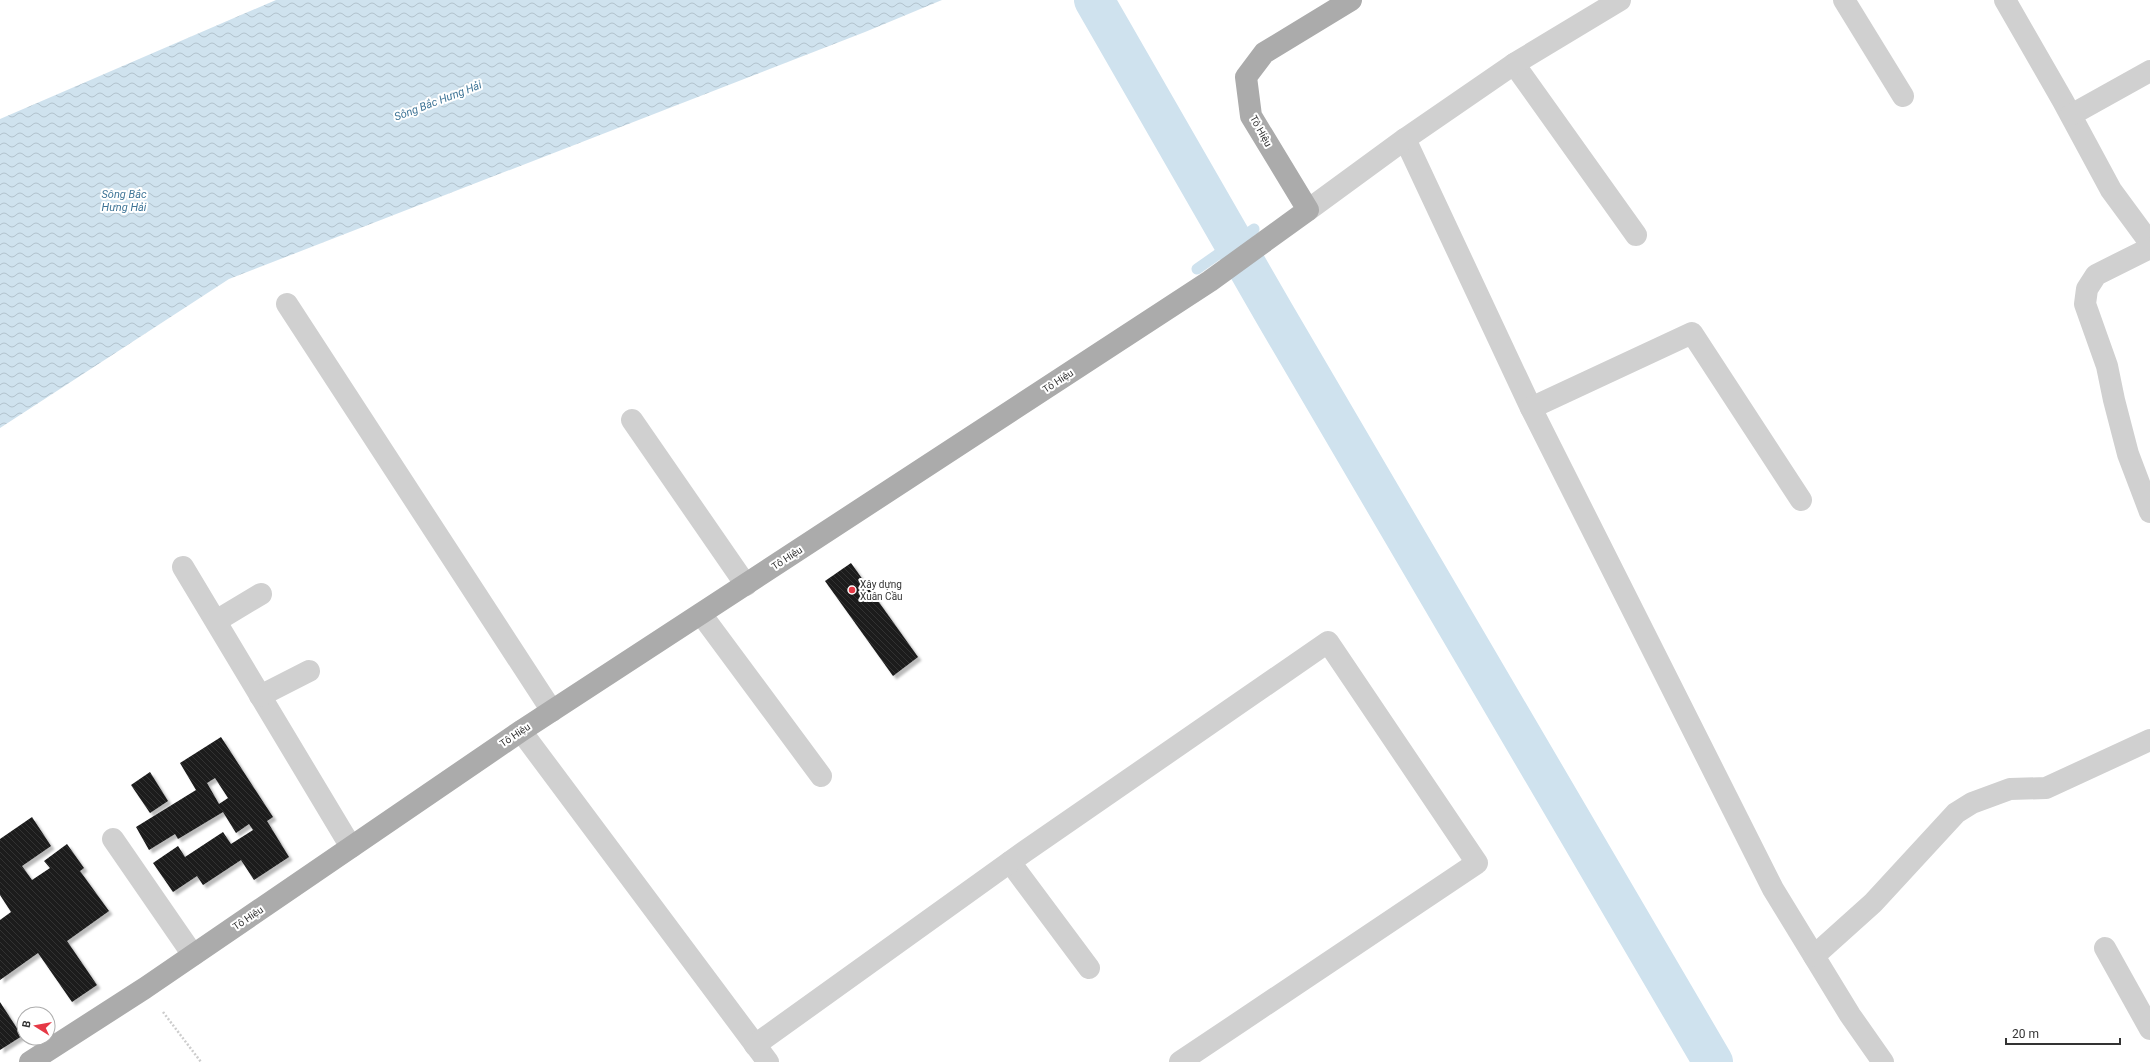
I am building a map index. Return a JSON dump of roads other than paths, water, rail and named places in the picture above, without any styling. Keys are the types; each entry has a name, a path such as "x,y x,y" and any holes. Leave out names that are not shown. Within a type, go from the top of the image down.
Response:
{"main road":[{"name":"Tô Hiệu","path":"30,1062 145,988 521,731 1210,281 1284,230 1308,210 1251,116 1246,77 1264,52 1351,0"}],"street":[{"path":"1308,210 1405,139 1514,64 1620,0"},
{"path":"1844,0 1903,96"},
{"path":"2005,0 2071,115 2111,190 2150,243"},
{"path":"1514,64 1636,235"},
{"path":"2071,115 2150,71"},
{"path":"1405,139 1531,408 1773,889 1850,1015 1883,1062"},
{"path":"2150,248 2096,275 2087,289 2085,304 2108,366 2114,400 2128,454 2150,512"},
{"path":"287,304 552,711"},
{"path":"1531,408 1692,333 1801,500"},
{"path":"632,420 746,585"},
{"path":"183,567 351,847"},
{"path":"216,621 261,594"},
{"path":"701,614 821,776"},
{"path":"521,731 761,1054 1010,862 1328,642 1477,863 1180,1062"},
{"path":"260,696 309,670"},
{"path":"1814,956 1873,903 1956,813 1972,802 2010,789 2046,788 2150,740"},
{"path":"113,839 193,955"},
{"path":"1010,862 1089,968"},
{"path":"2106,948 2150,1029"}],"water":[{"name":"Sông Bắc Hưng Hải","path":"276,0 942,0 865,32 229,279 0,428 0,119"}],"waterway":[{"path":"1094,0 1274,313 1713,1062"},
{"path":"1197,269 1254,229"}],"place":[{"name":"Xây dựng Xuân Cầu","path":"852,590"}]}
